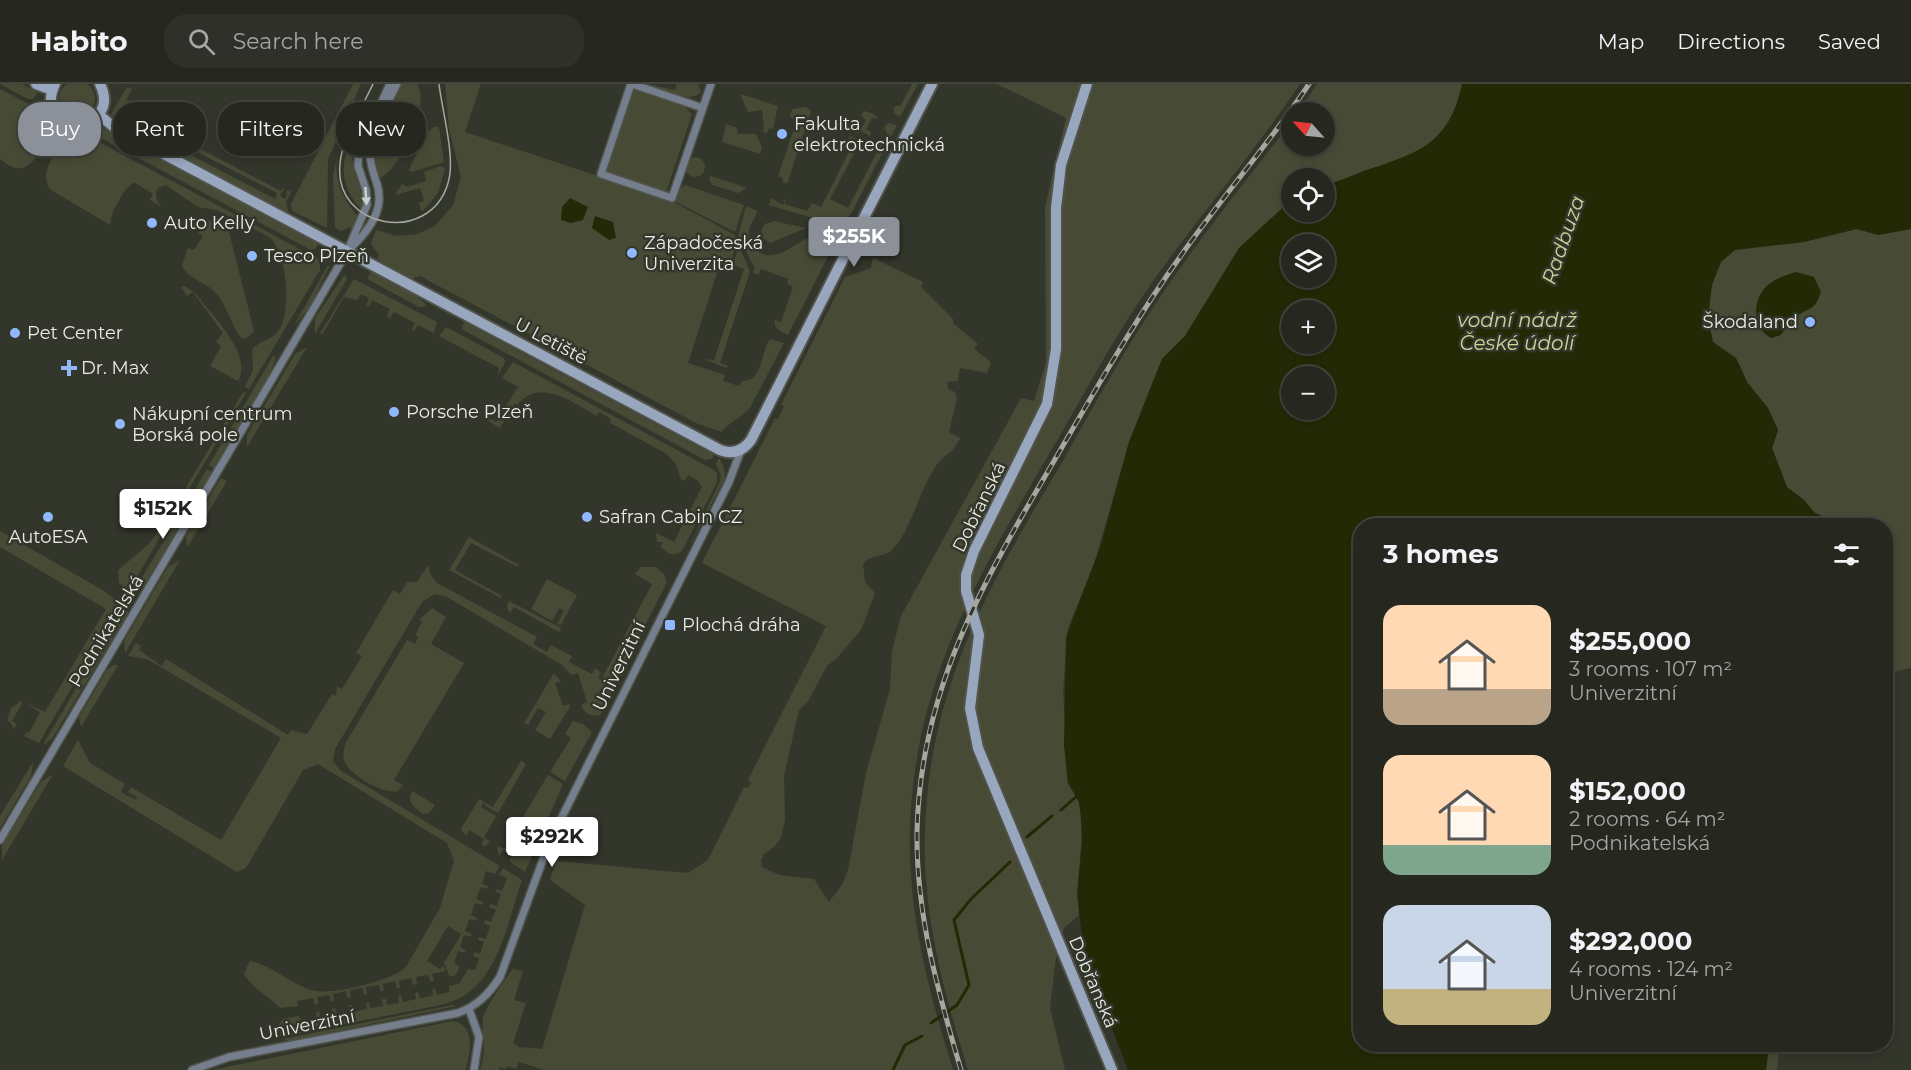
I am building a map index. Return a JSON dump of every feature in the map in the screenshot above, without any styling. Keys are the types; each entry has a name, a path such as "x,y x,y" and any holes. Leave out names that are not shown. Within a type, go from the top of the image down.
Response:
{"street":[{"path":"36,84 53,87"},
{"path":"100,84 103,99 101,105"},
{"path":"347,252 367,205 365,184 358,166 359,151 390,84"},
{"path":"347,252 366,231 379,208 379,192 371,165 370,145 397,84"},
{"path":"703,108 631,84 601,174 672,198 703,108 711,84"},
{"name":"Univerzitní","path":"192,1070 229,1057 445,1017 469,1009 488,994 500,977 549,843 729,482 741,450 751,440 932,84"},
{"name":"Dobřanská","path":"1087,84 1061,165 1056,208 1056,349 1047,404 974,551 965,583 979,634 970,708 978,748 1112,1070"},
{"name":"U Letiště","path":"101,116 116,128 720,450 730,453 741,450"},
{"name":"Podnikatelská","path":"0,840 347,252"},
{"path":"469,1009 479,1037 474,1070"}],"shaded area":[{"path":"77,81 84,83 93,92 94,102 60,102 59,99 65,87"},
{"path":"0,84 22,84 37,93 33,99 28,99"},
{"path":"353,84 361,84 353,102 344,102"},
{"path":"400,84 417,84 420,102 390,102"},
{"path":"445,84 481,84 465,132 670,200 735,235 737,243 729,267 720,264 688,363 725,375 723,381 739,386 742,381 749,380 758,371 770,339 784,343 747,411 721,432 696,423 420,276 410,279 377,259 379,255 371,244 376,230 396,236 417,234 435,226 453,205 461,177 449,129"},
{"path":"647,84 675,90 677,84 698,84 701,92 696,96 683,96"},
{"path":"912,84 918,84 900,117 894,113 894,107 901,105"},
{"path":"997,84 1300,84 1288,102 1281,102 1281,111 1266,133 1158,274 1117,336 977,582 938,676 924,725 914,777 910,863 916,923 928,982 953,1070 544,1070 519,1062 516,1069 507,1066 506,1069 500,1067 499,1070 480,1070 484,1054 484,1014 513,969 523,971 514,1000 526,1003 513,1043 522,1049 523,1047 542,1049 585,905 550,880 556,861 688,873 708,860 744,787 748,788 751,782 748,780 826,626 702,563 775,418 778,419 784,406 781,405 845,277 871,268 873,258 923,282 921,287 953,319 954,324 978,344 974,349 991,362 987,373 960,368 958,381 947,382 948,389 955,392 957,398 949,432 960,438 930,475 899,542 892,550 863,564 865,582 875,593 861,630 827,666 808,701 799,710 784,776 785,820 781,837 775,846 764,854 761,860 762,867 779,875 814,879 829,902 842,885 848,870 866,773 890,689 892,651 901,616 1021,398 1034,401 1046,362 1045,207 1066,118"},
{"path":"1317,84 1462,84 1449,121 1439,134 1428,144 1399,159 1335,181 1335,168 1281,168 1281,209 1239,248 1185,336 1162,359 1129,442 1094,564 1068,628 1063,690 1068,783 1079,802 1082,834 1078,883 1079,915 1064,928 1056,957 1050,1008 1065,1070 968,1070 936,952 925,862 929,779 938,730 951,683 968,638 1010,552 1112,374 1167,287 1281,135 1281,156 1335,156 1335,102 1305,102"},
{"path":"127,87 132,89 126,100 129,102 118,102"},
{"path":"0,89 25,102 18,102 18,156 36,156 24,167 17,168 0,159"},
{"path":"637,90 685,107 692,114 667,190 604,171 632,91"},
{"path":"740,94 778,106 773,129 769,128 767,133 760,131 764,130 762,110 748,112"},
{"path":"806,107 811,111 787,184 783,182 783,178 778,176 797,120 790,117 792,109"},
{"path":"864,111 874,114 878,119 872,118 866,129 871,132 870,136 854,127 856,125 862,127 866,120 861,115"},
{"path":"336,117 336,141 328,159 327,228 292,211 291,204 316,156 324,156 324,140"},
{"path":"888,123 897,125 845,225 830,223 769,205 771,198 783,205 786,196 785,204 807,211 812,203 821,207 853,144 848,140 850,136 863,142 865,146 864,149 858,146 830,199 848,208 887,133 884,127"},
{"path":"726,124 737,128 738,134 756,134 762,147 760,154 722,142"},
{"path":"434,127 439,127 444,162 411,172 409,169 416,156 426,156 426,137"},
{"path":"102,128 113,134 113,144 101,138"},
{"path":"101,143 113,150 113,156 125,156 320,260 320,270 249,389 245,387 253,370 252,349 273,336 283,321 286,282 284,268 275,244 269,237 217,210 198,207 166,185 156,191 162,207 150,200 153,194 134,182 125,190 113,211 110,225 51,190 46,175 54,156 101,156"},
{"path":"206,152 281,191 285,186 280,196 286,199 287,190 291,192 286,202 289,214 181,156 192,156 275,199 277,193 205,156"},
{"path":"135,156 154,156 318,244 315,249 311,250"},
{"path":"346,156 352,156 361,193 362,210 349,192 344,165"},
{"path":"372,156 401,156 380,178 374,167"},
{"path":"691,157 699,157 705,163 705,171 699,177 691,177 685,171 685,163"},
{"path":"337,159 337,176 341,191 359,218 352,229 349,227 341,231 335,228 333,175"},
{"path":"441,166 445,169 438,193 424,210 421,211 419,203 424,201 420,188 395,195 402,184 407,187 426,181 424,172"},
{"path":"711,176 747,188 738,193 713,185 709,180"},
{"path":"685,185 744,205 735,232 674,201 678,190"},
{"path":"746,206 757,211 749,229 749,237 755,249 763,254 778,254 816,234 838,237 788,335 776,328 775,320 781,322 793,287 787,284 788,279 761,269 758,275 753,273 755,268 738,237"},
{"path":"208,220 219,224 218,228 224,231 226,228 229,232 254,331 246,339 241,338 237,332 223,302 215,292 188,274 182,265 188,248 194,250 203,236 198,233"},
{"path":"774,221 806,228 770,243 763,238 761,231 765,224"},
{"path":"1857,229 1878,235 1911,229 1911,668 1893,674 1893,518 1826,518 1815,513 1804,500 1787,487 1772,448 1778,430 1768,408 1747,382 1739,363 1713,342 1709,318 1714,275 1728,254 1747,246 1803,242"},
{"path":"739,246 750,272 720,363 728,366 726,368 704,359 714,360 744,269 733,265"},
{"path":"330,265 311,305 293,327 327,267"},
{"path":"371,272 412,293 426,304 424,307 419,307 367,279"},
{"path":"345,274 347,279 315,334 315,318"},
{"path":"354,279 437,322 434,333 418,325 414,331 412,330 415,323 394,312 390,318 387,316 390,309 372,300 369,306 366,305 369,298 361,294 357,300 344,297 322,335 320,333"},
{"path":"185,286 195,293 211,312 236,347 241,371 238,381 210,366 221,346 216,342 223,333 193,292 187,296 181,287"},
{"path":"464,322 714,455 712,459 705,460 465,331 462,328"},
{"path":"446,327 504,358 505,362 498,376 499,368 439,336"},
{"path":"307,347 247,447 247,435 295,354"},
{"path":"273,356 276,357 269,376 214,468 209,465"},
{"path":"513,362 717,473 717,482 682,551 670,554 665,551 660,546 664,542 657,542 656,533 674,542 702,487 698,481 688,475 684,481 681,479 675,463 667,454 610,423 611,419 599,412 597,416 567,399 546,392 526,397 517,405 515,403 500,428 488,421 490,419 496,422 518,387 502,378"},
{"path":"243,392 246,393 170,521 167,519"},
{"path":"719,458 724,467 725,478 686,553 720,481 721,475 716,464"},
{"path":"207,469 212,472 144,586 134,591"},
{"path":"221,478 227,481 187,548 186,536"},
{"path":"164,523 167,525 129,591 119,583 118,570 149,544"},
{"path":"0,531 104,591 121,604 39,743 24,736 26,732 29,733 40,712 23,702 12,721 17,724 14,729 10,722 7,722 11,708 21,701 45,712 106,609 0,547"},
{"path":"469,537 519,565 518,567 471,543 455,570 502,596 501,598 449,570"},
{"path":"180,560 125,653 124,641 168,567"},
{"path":"428,565 431,576 437,583 537,637 533,644 547,652 551,645 572,656 569,662 592,674 595,668 601,672 598,678 601,680 652,584 635,574 641,567 656,567 664,574 667,582 600,715 597,716 588,714 582,708 581,705 587,702 578,673 571,675 562,665 447,597 435,594 422,602 335,749 333,761 341,771 500,866 495,874 486,871 482,884 488,886 487,889 481,887 476,899 483,902 482,905 475,903 471,915 477,918 476,921 469,919 465,931 472,934 471,937 464,935 460,947 466,950 465,953 458,951 454,963 460,966 456,975 450,977 444,963 461,934 448,926 427,961 440,969 444,966 445,971 432,974 434,981 430,981 428,975 416,977 417,984 413,985 411,978 399,981 400,988 397,988 395,981 383,984 384,991 380,991 379,985 366,987 367,994 364,995 362,988 350,990 351,997 347,998 346,991 333,994 334,1001 331,1001 329,995 317,997 318,1004 315,1005 313,998 297,1001 298,1006 280,1008 246,977 244,973 250,961 268,967 316,991 337,990 376,982 406,967 440,908 454,861 447,843 318,764 303,770 246,868 237,872 63,766 78,740 90,763 125,784 121,792 135,800 137,797 128,792 131,787 221,840 281,738 147,659 128,656 136,643 141,646 139,650 162,666 166,659 288,735 291,730 307,734 332,694 336,696 337,686 341,689 344,686 362,656 356,653 393,590 400,594 407,582 417,582"},
{"path":"547,579 577,595 561,625 557,624 564,611 559,608 552,621 531,609"},
{"path":"509,601 561,628 559,632 514,607 510,613 507,607"},
{"path":"126,603 128,613 52,739 43,745"},
{"path":"432,608 446,617 431,644 464,663 394,780 403,785 398,791 385,790 369,783 349,768 344,758 345,744 407,640 415,644 418,637 415,635 422,622 419,620"},
{"path":"113,665 118,665 81,727 79,717 107,670"},
{"path":"554,673 561,681 555,683 563,706 569,704 570,707 550,739 535,730 546,712 538,708 528,725 524,723"},
{"path":"573,721 583,724 592,732 565,781 550,772 571,738 565,734"},
{"path":"521,761 526,764 498,813 484,805 485,803 493,807"},
{"path":"33,762 31,776 0,828 0,816"},
{"path":"53,774 2,860 2,846 41,782"},
{"path":"548,775 563,784 525,872 509,861 512,855 503,850 499,856 497,849 498,846 504,849"},
{"path":"412,791 435,805 429,813 423,814 412,804 410,799"},
{"path":"479,799 484,802 481,807 496,816 484,837 490,842 485,846 481,845 484,839 469,830 466,836 461,829"},
{"path":"503,868 522,880 511,916 497,954 488,970 477,985 463,996 445,1004 281,1037 278,1025 283,1019 299,1016 301,1022 317,1019 316,1012 319,1012 321,1018 333,1016 332,1009 335,1008 337,1015 350,1012 349,1005 352,1005 354,1012 367,1009 366,1003 369,1002 370,1008 383,1006 382,999 386,999 387,1005 399,1003 398,996 401,995 403,1002 416,999 415,993 418,992 420,998 433,996 432,989 435,988 437,995 449,992 449,986 460,983 468,969 475,970 479,958 473,956 474,952 480,954 484,942 478,940 479,937 486,939 490,926 484,923 485,920 491,922 496,910 489,907 490,904 497,906 501,894 495,891 496,889 502,891 507,878 499,875"},
{"path":"452,1005 457,1006 289,1041 283,1039"},
{"path":"453,1021 465,1028 470,1041 465,1070 212,1070"},
{"path":"1768,1052 1779,1052 1777,1070 1766,1070"}],"water":[{"name":"vodní nádrž České údolí","path":"1462,84 1911,84 1911,229 1878,235 1857,229 1804,242 1735,250 1721,262 1712,285 1708,318 1713,342 1736,358 1747,382 1768,408 1778,430 1772,448 1787,487 1804,500 1815,513 1826,518 1353,518 1353,1052 1768,1052 1766,1070 1128,1070 1088,966 1077,894 1082,843 1081,815 1079,802 1068,783 1064,745 1066,637 1101,545 1129,442 1162,359 1185,336 1239,248 1281,209 1281,222 1335,222 1335,182 1400,159 1428,144 1449,121"},
{"path":"570,198 588,207 583,220 571,223 561,220 562,207"},
{"path":"595,216 613,222 616,238 609,240 592,228"},
{"path":"1796,272 1814,277 1821,292 1819,298 1814,306 1794,318 1781,335 1771,338 1760,327 1757,320 1759,297 1769,284"}],"waterway":[{"path":"1061,810 1078,795"},
{"path":"1027,837 1052,816"},
{"path":"931,1023 957,1005 969,985 954,920 971,899 1010,862"},
{"path":"893,1070 905,1045 922,1036"}],"tram line":[{"path":"373,84 344,143 340,164 342,186 351,203 366,215 385,222 404,222 423,216 438,203 448,183 449,148 439,84"}],"railway":[{"path":"961,1070 930,953 924,923 918,863 917,832 921,778 931,727 945,678 963,631 985,585 1034,495 1118,352 1180,257 1309,84"}],"place":[{"name":"Fakulta elektrotechnická","path":"782,134"},
{"name":"Auto Kelly","path":"152,223"},
{"name":"Západočeská Univerzita","path":"632,253"},
{"name":"Tesco Plzeň","path":"252,256"},
{"name":"Škodaland","path":"1810,322"},
{"name":"Pet Center","path":"15,333"},
{"name":"Dr. Max","path":"69,368"},
{"name":"Porsche Plzeň","path":"394,412"},
{"name":"Nákupní centrum Borská pole","path":"120,424"},
{"name":"AutoESA","path":"48,517"},
{"name":"Safran Cabin CZ","path":"587,517"},
{"name":"Plochá dráha","path":"670,625"}],"water label":[{"name":"Radbuza","path":"1563,240"}]}
